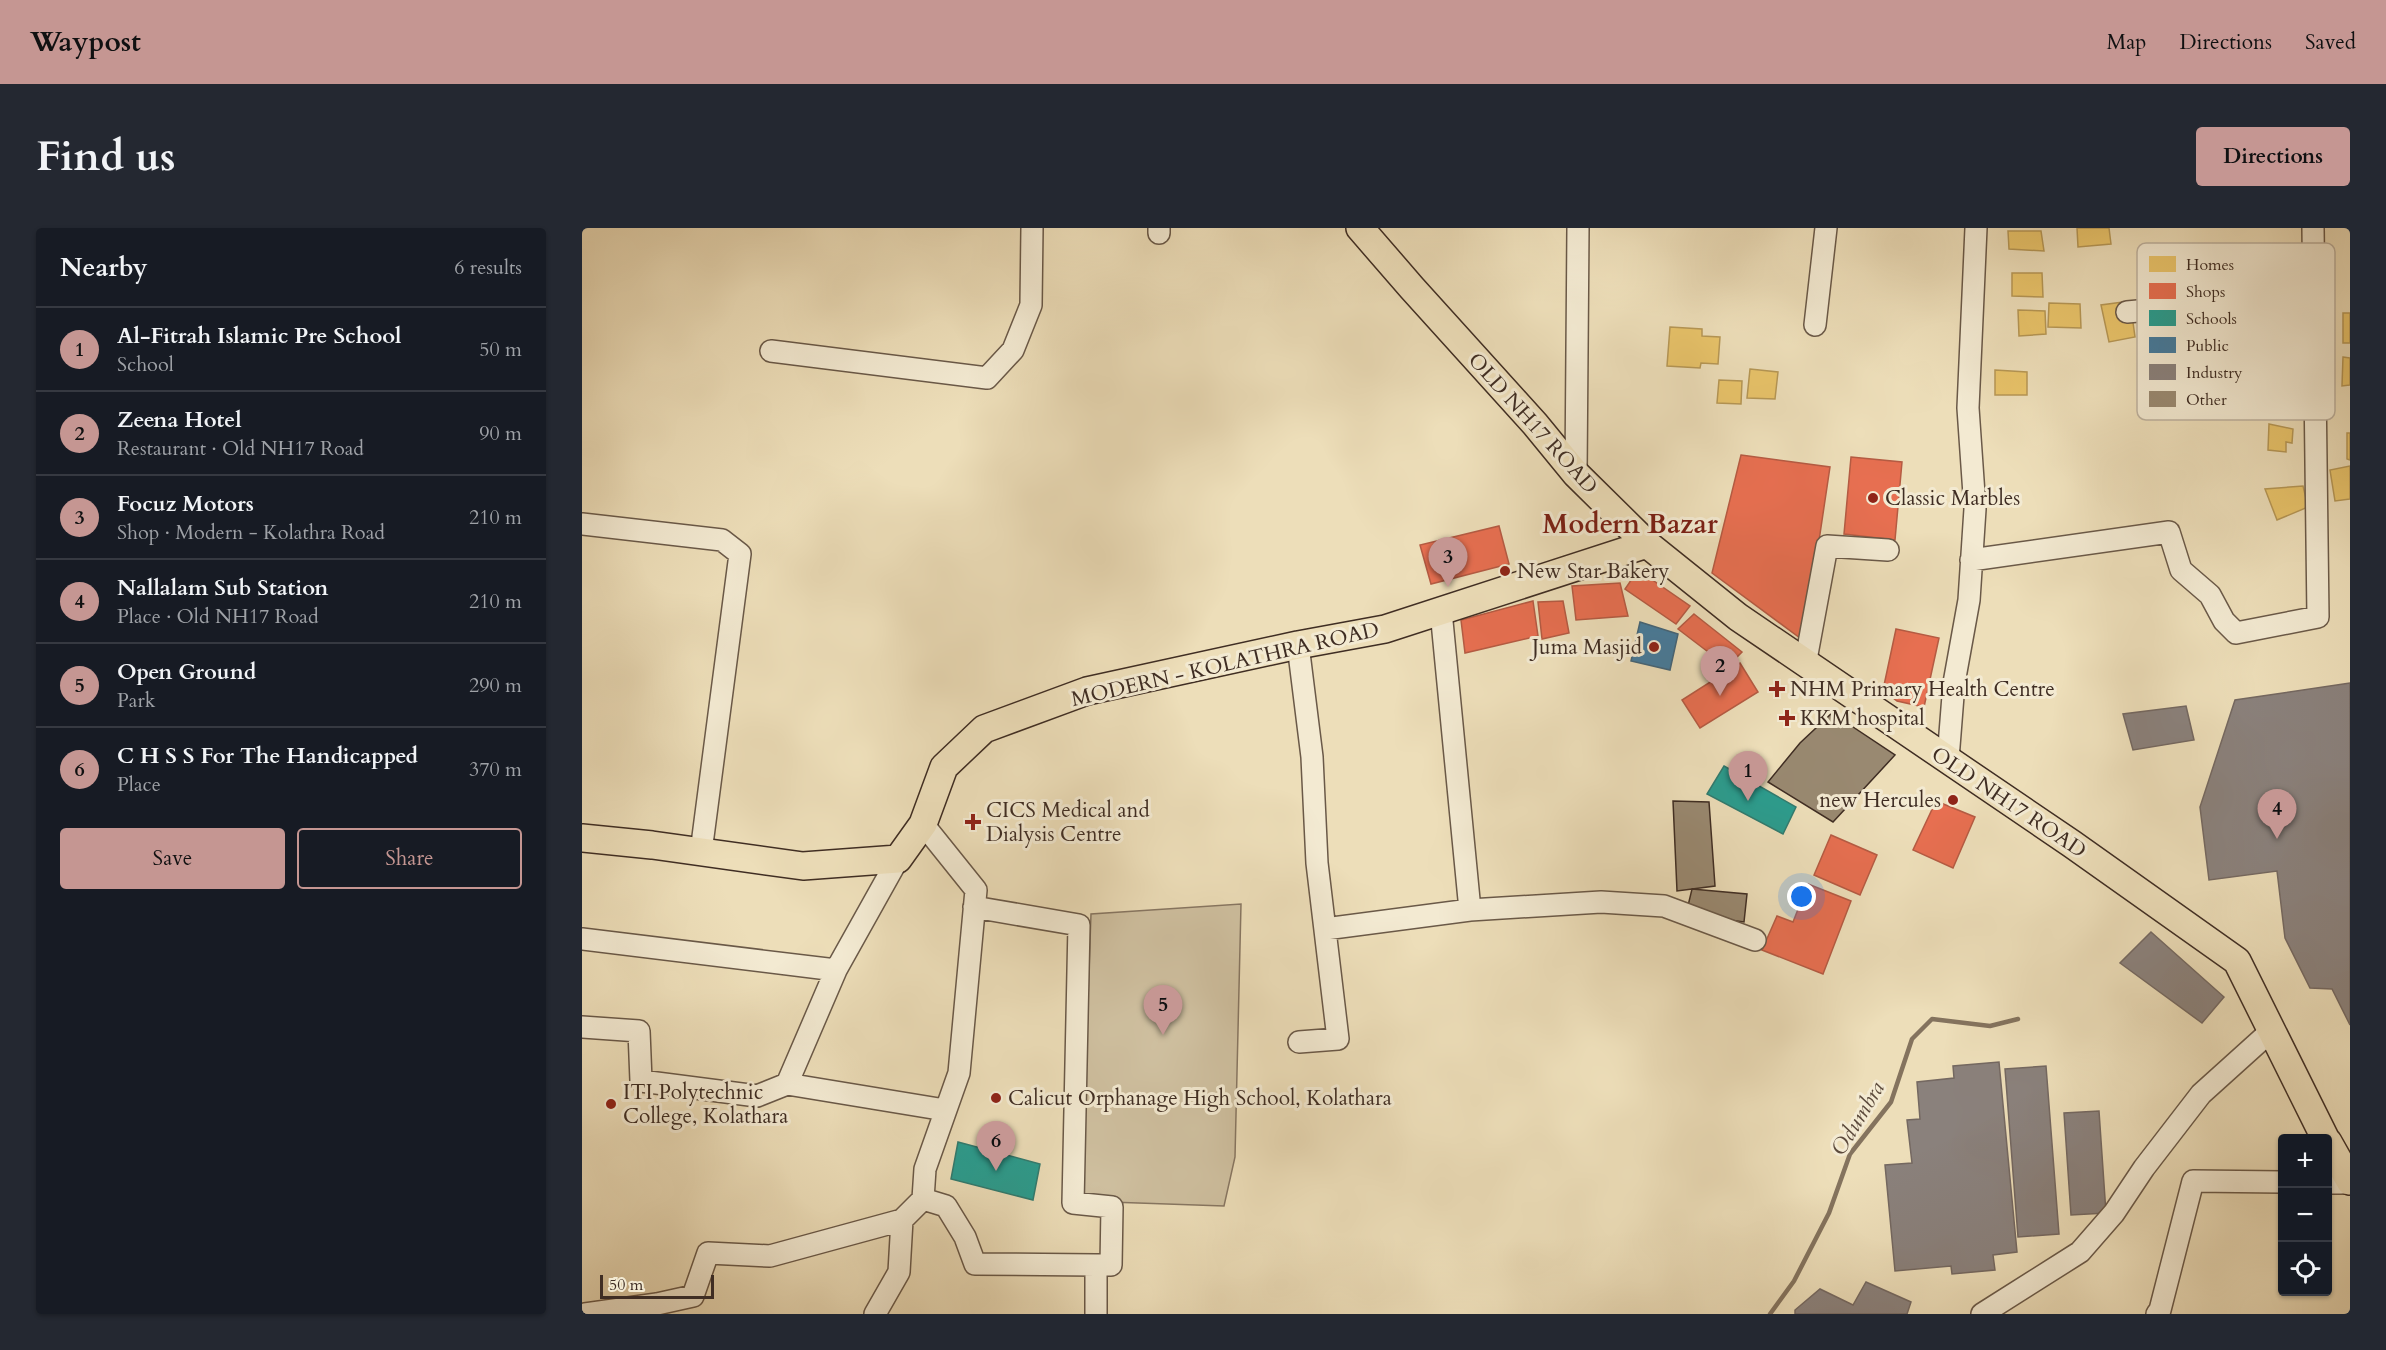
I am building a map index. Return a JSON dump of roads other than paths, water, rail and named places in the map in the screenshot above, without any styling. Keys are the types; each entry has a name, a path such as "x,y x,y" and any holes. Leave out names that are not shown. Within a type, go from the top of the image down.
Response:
{"main road":[{"name":"OLD NH17 ROAD","path":"1360,228 1535,424 1576,474 1647,544 1738,617 1805,665 2072,844 2236,961 2323,1134"},
{"name":"MODERN - KOLATHRA ROAD","path":"898,859 923,824 944,767 984,729 1087,691 1298,645 1385,629 1647,544"},
{"path":"582,838 803,866 898,859"},
{"name":"OLD NH17 ROAD","path":"2332,1150 2350,1182"}],"street":[{"path":"771,351 987,378 1012,350 1031,305 1032,228"},
{"path":"1576,474 1578,228"},
{"path":"1815,325 1826,228"},
{"path":"1948,759 1954,683 1968,600 1975,509 1968,408 1976,228"},
{"path":"2127,312 2137,311"},
{"path":"1971,560 2169,532 2181,570 2210,595 2224,621 2236,633 2318,616 2315,420"},
{"path":"582,524 722,540 740,554 701,852"},
{"path":"1805,665 1827,546 1888,550"},
{"path":"1441,611 1470,910"},
{"path":"1298,645 1312,757 1317,862 1338,1039 1299,1042"},
{"path":"585,1314 657,1304 693,1296 708,1253 770,1256 902,1220 923,1199 925,1169 959,1073 976,890 923,824"},
{"path":"787,1084 836,970 898,859"},
{"path":"1325,929 1470,910 1601,902 1664,906 1755,940"},
{"path":"923,1199 946,1206 965,1237 975,1264 1111,1265 1112,1207 1073,1203 1079,925 974,907"},
{"path":"582,939 836,970"},
{"path":"582,1027 639,1031 641,1081 757,1096 787,1084 945,1110"},
{"path":"1982,1314 2080,1252 2114,1213 2144,1168 2201,1094 2272,1030"},
{"path":"2157,1314 2160,1310 2193,1181 2278,1182"},
{"path":"2332,1183 2350,1182"},
{"path":"875,1314 899,1272 902,1220"},
{"path":"1096,1265 1096,1314"}],"waterway":[{"name":"Odumbra","path":"1770,1314 1794,1281 1829,1213 1850,1154 1891,1102 1912,1039 1932,1019 1990,1026 2018,1019"}],"place":[{"name":"Classic Marbles","path":"1873,498"},
{"name":"New Star Bakery","path":"1505,571"},
{"name":"Focuz Motors","path":"1448,587"},
{"name":"Juma Masjid","path":"1654,647"},
{"name":"NHM Primary Health Centre","path":"1777,689"},
{"name":"Zeena Hotel","path":"1720,696"},
{"name":"KKM hospital","path":"1787,718"},
{"name":"new Hercules","path":"1953,800"},
{"name":"Al-Fitrah Islamic Pre School","path":"1748,801"},
{"name":"CICS Medical and Dialysis Centre","path":"973,822"},
{"name":"Nallalam Sub Station","path":"2277,839"},
{"name":"Open Ground","path":"1163,1035"},
{"name":"Calicut Orphanage High School, Kolathara","path":"996,1098"},
{"name":"ITI Polytechnic College, Kolathara","path":"611,1104"},
{"name":"C H S S For The Handicapped","path":"996,1171"}],"district":[{"name":"Modern Bazar","path":"1630,524"}]}
